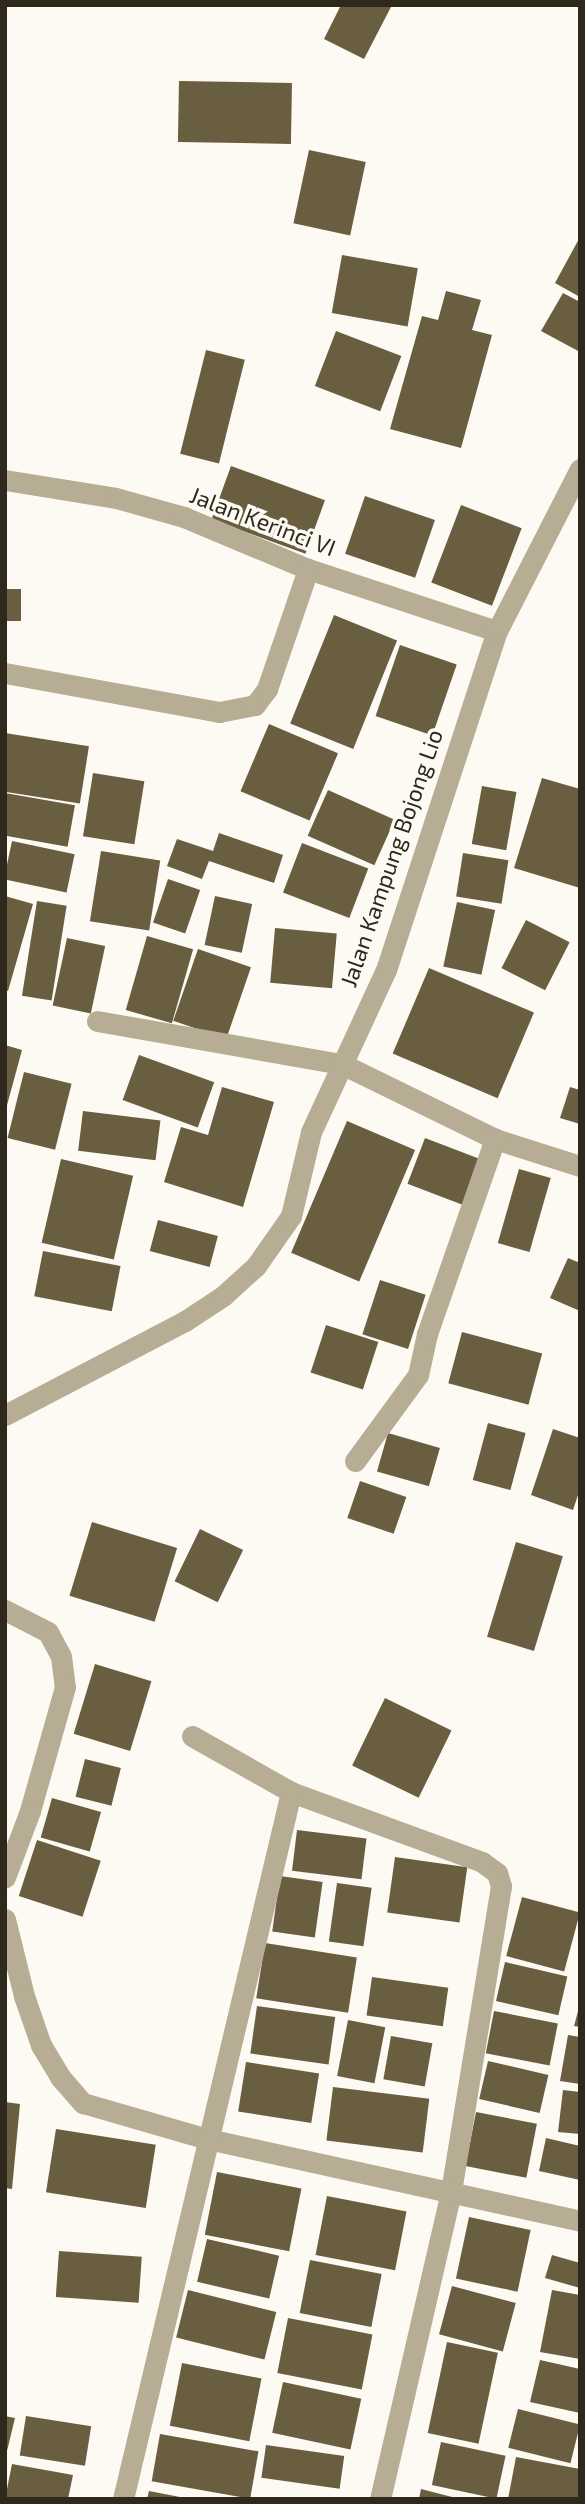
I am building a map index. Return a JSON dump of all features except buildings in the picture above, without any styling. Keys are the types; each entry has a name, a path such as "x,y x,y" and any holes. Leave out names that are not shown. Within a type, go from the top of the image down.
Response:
{"street":[{"name":"Jalan Kampung Bojong Lio","path":"5,1415 186,1321 256,1266 291,1216 311,1132 386,970 497,631 580,468"},
{"name":"Jalan Kerinci VI","path":"5,480 116,498 184,517 308,569 497,631"},
{"path":"5,673 219,712 256,705 267,689 308,569"},
{"path":"97,1021 342,1064 495,1139 580,1166"},
{"path":"355,1461 418,1375 427,1334 495,1139"},
{"path":"5,1610 48,1632 61,1656 65,1687 30,1811 5,1877"},
{"path":"192,1736 291,1792 482,1862 497,1873 501,1886 450,2196 380,2499"},
{"path":"123,2499 291,1792"},
{"path":"5,1919 24,1996 41,2045 60,2077 83,2103 208,2139 450,2196 580,2221"}]}
